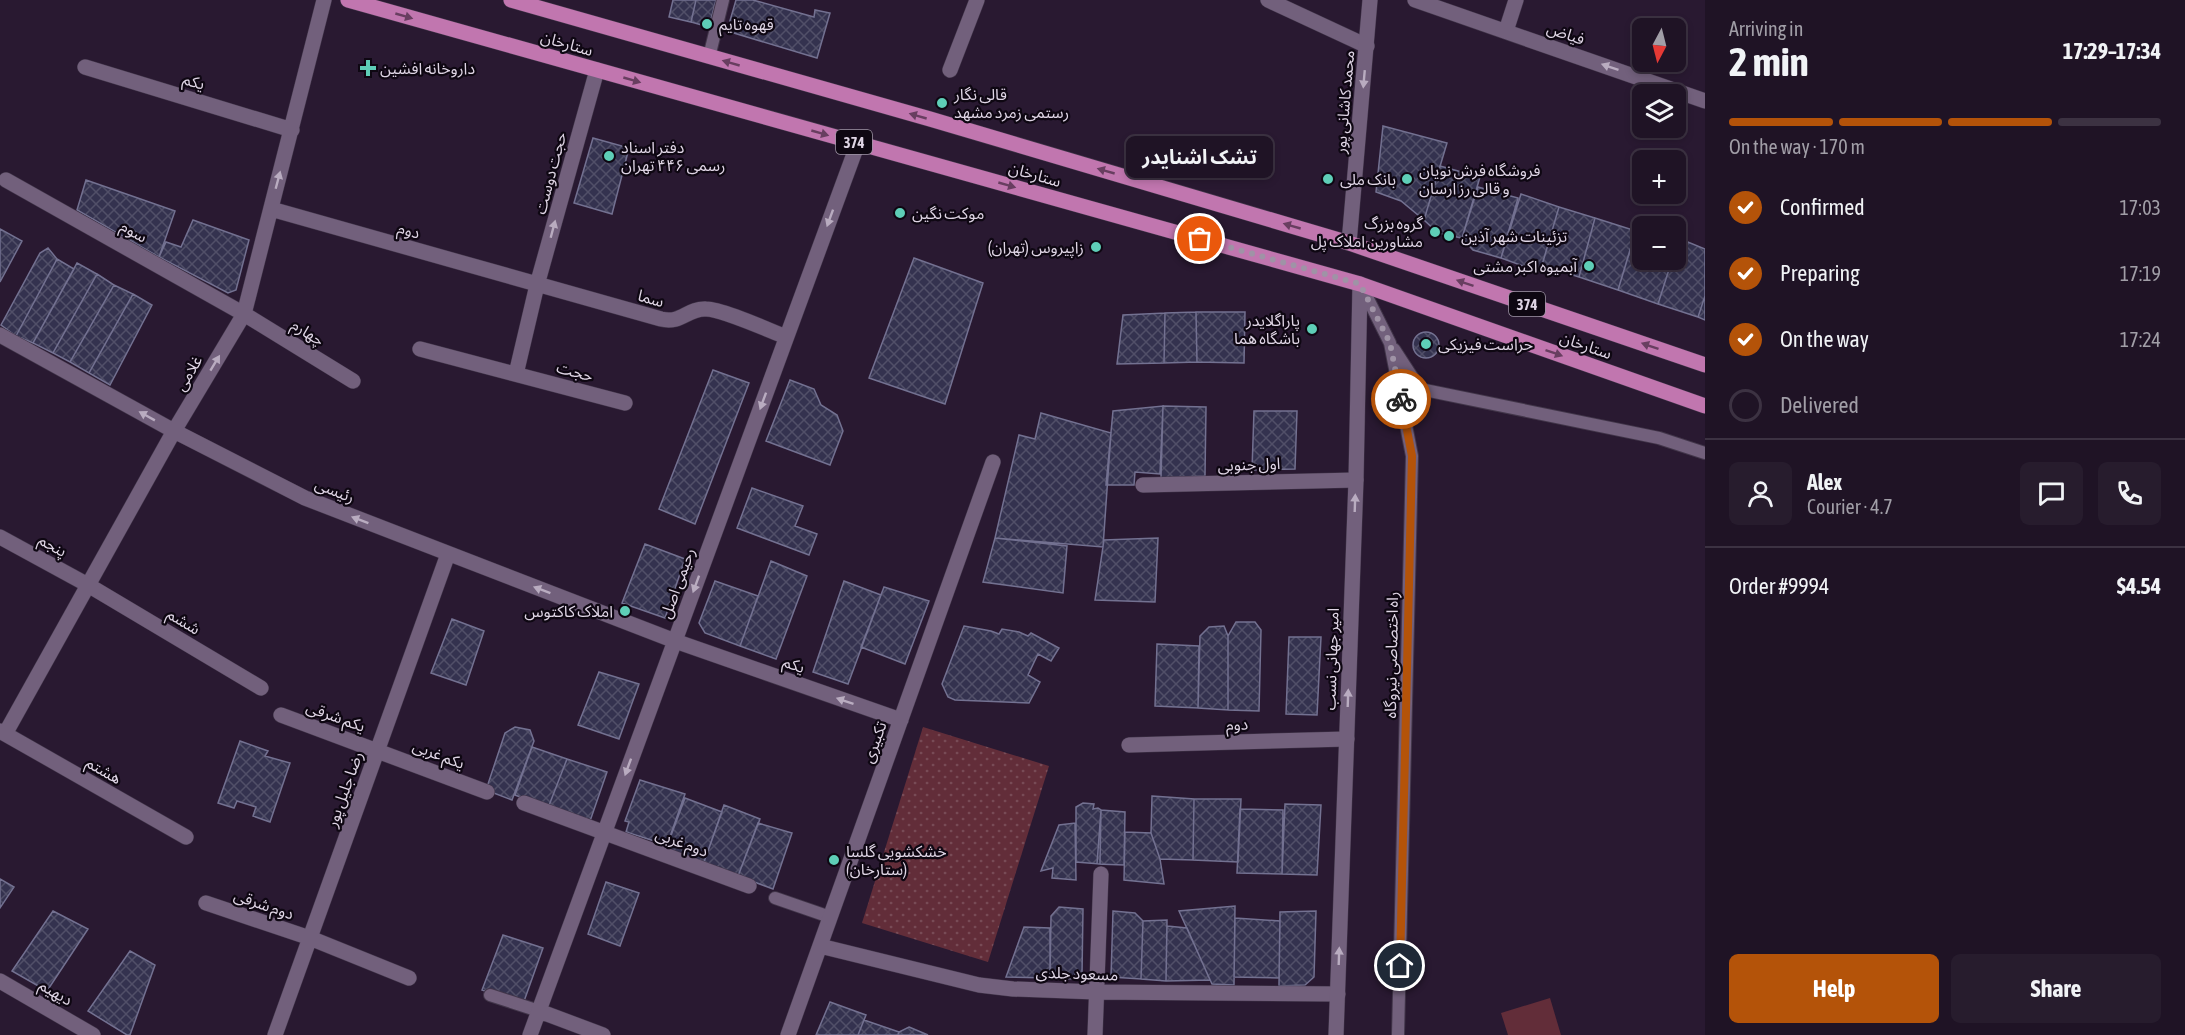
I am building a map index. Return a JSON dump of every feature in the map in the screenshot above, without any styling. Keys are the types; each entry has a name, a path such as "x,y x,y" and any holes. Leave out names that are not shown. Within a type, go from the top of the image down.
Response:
{"main road":[{"name":"ستارخان","path":"348,0 1360,284 1705,406"},
{"name":"ستارخان","path":"512,0 930,119 1349,243 1705,365"}],"street":[{"name":"غلامی","path":"3,733 174,431 244,314 324,0"},
{"path":"950,70 977,0"},
{"path":"1268,0 1367,46"},
{"name":"محمد کاشانی پور","path":"1349,243 1370,0"},
{"name":"فیاض","path":"1415,0 1705,101"},
{"path":"1506,31 1516,0"},
{"name":"یکم","path":"85,67 292,130"},
{"name":"حجت دوست","path":"537,285 597,70"},
{"name":"رحیمی اصل","path":"530,1035 858,143"},
{"name":"سوم","path":"6,180 244,314"},
{"name":"دوم","path":"271,209 537,285"},
{"name":"امیر جهانی نسب","path":"1336,1035 1356,480 1360,284"},
{"path":"516,374 537,285"},
{"name":"سما","path":"537,285 670,321 679,320 695,310 712,309 786,337"},
{"name":"چهارم","path":"244,314 352,381"},
{"name":"رئیسی","path":"0,334 174,431 305,498 675,641"},
{"name":"حجت","path":"420,349 625,403"},
{"name":"تکبیری","path":"788,1035 993,462"},
{"name":"اول جنوبی","path":"1143,485 1356,480"},
{"name":"پنجم","path":"0,537 88,585"},
{"name":"رضا جلیل پور","path":"275,1035 448,554"},
{"name":"ششم","path":"88,585 261,688"},
{"name":"یکم","path":"675,641 901,720"},
{"name":"یکم شرقی","path":"281,715 377,750"},
{"name":"هشتم","path":"3,733 186,837"},
{"name":"دوم","path":"1129,745 1347,739"},
{"name":"یکم غربی","path":"377,750 487,792"},
{"path":"525,803 604,833"},
{"name":"دوم غربی","path":"604,833 748,886"},
{"path":"1095,1035 1101,874"},
{"name":"دوم شرقی","path":"206,903 310,938"},
{"path":"310,938 409,978"},
{"name":"مسعود جلدی","path":"820,946 979,984 1013,989 1338,994"},
{"name":"دیهیم","path":"0,981 93,1035"},
{"path":"539,1011 603,1035"}],"lane":[{"path":"709,57 723,0"},
{"name":"راه اختصاصی نیروگاه","path":"1360,284 1390,343 1412,456 1398,1035"},
{"path":"1390,343 1420,389 1659,438 1705,453"},
{"path":"775,898 830,917"},
{"path":"490,995 539,1011"}],"shaded area":[{"path":"923,727 1049,766 988,962 862,923"},
{"path":"1550,998 1561,1035 1508,1035 1501,1013"}],"building":[{"path":"673,0 696,0 691,22 669,17"},
{"path":"696,0 716,0 709,27 691,22"},
{"path":"736,0 753,0 814,17 815,10 830,13 817,58 727,31"},
{"name":"فروشگاه فرش نویان و قالی رز ارسان","path":"1383,126 1447,143 1424,220 1401,201 1376,192"},
{"path":"593,138 629,148 612,214 574,203"},
{"path":"1440,166 1480,177 1462,238 1438,233 1424,220"},
{"path":"86,180 175,211 159,257 77,210"},
{"path":"1478,187 1518,198 1501,258 1473,250 1462,238"},
{"path":"1521,194 1559,207 1540,272 1501,258"},
{"path":"1559,207 1595,218 1579,277 1542,265"},
{"path":"1595,218 1632,230 1632,244 1618,290 1579,277"},
{"path":"193,220 249,240 236,290 228,293 159,257 166,242 181,247"},
{"path":"0,229 22,241 0,282"},
{"path":"1686,241 1705,249 1705,296 1698,317 1658,304 1669,270 1686,270"},
{"path":"1632,243 1632,270 1669,270 1658,304 1618,290"},
{"path":"48,248 57,259 16,336 1,325 40,253"},
{"path":"914,258 983,283 945,404 869,378"},
{"path":"57,259 74,269 33,343 16,336"},
{"path":"77,263 97,274 53,353 33,343"},
{"path":"97,274 114,285 70,362 53,353"},
{"path":"114,285 133,294 89,373 70,362"},
{"path":"133,294 152,305 110,385 89,373"},
{"path":"1705,296 1705,320 1698,317"},
{"path":"1196,312 1197,362 1164,363 1165,313"},
{"path":"1196,312 1245,312 1244,363 1197,362"},
{"path":"1165,313 1164,363 1117,364 1123,315"},
{"name":"حراست فیزیکی","path":"1426,332 1435,336 1439,345 1435,354 1426,358 1417,354 1413,345 1417,336"},
{"path":"713,370 749,383 695,524 659,509"},
{"path":"790,380 814,389 821,405 837,415 843,431 830,465 766,441"},
{"path":"1163,406 1160,474 1135,472 1134,485 1106,485 1113,411"},
{"path":"1163,406 1206,407 1205,476 1161,478"},
{"path":"1254,411 1297,411 1295,469 1252,470"},
{"path":"1041,413 1111,433 1103,547 995,538 1019,435 1035,439"},
{"path":"752,488 803,506 795,526 817,534 809,555 737,528"},
{"path":"995,538 1067,546 1063,593 983,582"},
{"path":"1158,538 1155,602 1095,600 1104,540"},
{"path":"645,544 685,559 665,618 622,603"},
{"path":"771,561 807,576 776,659 740,646"},
{"path":"715,581 758,596 740,646 705,633 699,623"},
{"path":"844,581 881,595 848,684 813,672"},
{"path":"884,587 929,601 905,664 861,647"},
{"path":"452,619 484,631 466,685 431,673"},
{"path":"1236,622 1255,622 1261,630 1259,711 1228,710 1228,636"},
{"path":"964,626 999,634 1002,629 1028,636 1031,633 1059,648 1051,661 1038,654 1028,675 1040,682 1029,703 955,700 948,697 942,684"},
{"path":"1224,626 1228,636 1228,710 1198,708 1200,636 1209,627"},
{"path":"1289,637 1321,637 1317,715 1286,714"},
{"path":"1157,644 1199,646 1198,708 1155,706"},
{"path":"599,672 639,684 619,739 578,725"},
{"path":"515,727 530,730 534,741 512,800 486,790 505,733"},
{"path":"240,741 268,751 265,756 290,763 270,822 253,816 256,807 237,801 234,808 218,803"},
{"path":"532,747 567,759 548,808 515,795"},
{"path":"567,759 607,772 589,824 548,808"},
{"path":"640,780 685,794 667,845 626,832 629,822 625,821"},
{"path":"1152,796 1194,799 1193,860 1160,859 1151,833"},
{"path":"685,798 722,812 704,862 666,849"},
{"path":"1194,799 1241,799 1238,862 1193,860"},
{"path":"1083,803 1094,804 1093,809 1101,810 1100,864 1076,862 1076,807"},
{"path":"1285,804 1321,805 1317,875 1282,874"},
{"path":"724,805 760,819 738,876 704,862"},
{"path":"1240,809 1283,810 1282,874 1237,873"},
{"path":"1101,810 1125,812 1124,865 1097,864"},
{"path":"758,823 792,833 773,889 738,876"},
{"path":"1075,823 1076,880 1052,878 1053,868 1041,871 1059,825"},
{"path":"1125,832 1151,833 1160,859 1164,884 1124,880"},
{"path":"0,879 14,887 0,908"},
{"path":"606,882 639,893 620,946 588,934"},
{"path":"1235,906 1234,985 1212,984 1179,911"},
{"path":"1059,907 1083,909 1082,975 1075,974 1075,979 1050,978 1051,916"},
{"path":"53,911 88,929 47,991 12,971"},
{"path":"1113,911 1135,913 1143,921 1141,979 1111,977"},
{"path":"1316,911 1314,977 1305,985 1279,986 1280,912"},
{"path":"1235,918 1280,921 1279,978 1234,977"},
{"path":"1167,920 1166,981 1141,979 1143,921"},
{"path":"1167,926 1187,928 1210,980 1166,981"},
{"path":"1024,927 1050,928 1050,978 1006,977"},
{"path":"503,935 543,948 523,1004 482,990"},
{"path":"130,951 155,965 130,1035 127,1035 88,1011"},
{"path":"830,1002 866,1015 858,1035 816,1035"},
{"path":"864,1020 899,1032 898,1035 858,1035"},
{"path":"909,1027 928,1035 898,1035 899,1032"}],"way so far":[{"path":"1200,239 1360,284 1390,343 1401,399"}],"place":[{"name":"قهوه تایم","path":"707,24"},
{"name":"داروخانه افشین","path":"368,68"},
{"name":"قالی نگار رستمی زمرد مشهد","path":"942,103"},
{"name":"دفتر اسناد رسمی ۴۴۶ تهران","path":"609,156"},
{"name":"بانک ملی","path":"1328,179"},
{"name":"فروشگاه فرش نویان و قالی رز ارسان","path":"1407,179"},
{"name":"موکت نگین","path":"900,213"},
{"name":"گروه بزرگ مشاورین املاک پل","path":"1435,232"},
{"name":"تزئینات شهر آذین","path":"1449,236"},
{"name":"تشک اشنایدر","path":"1200,239"},
{"name":"زاپیروس (تهران)","path":"1096,247"},
{"name":"آبمیوه اکبر مشتی","path":"1589,266"},
{"name":"پاراگلایدر باشگاه هما","path":"1312,329"},
{"name":"حراست فیزیکی","path":"1426,344"},
{"name":"املاک کاکتوس","path":"625,611"},
{"name":"خشکشویی گلسا (ستارخان)","path":"834,860"}],"route":[{"path":"1400,966 1412,456 1401,399"}]}
